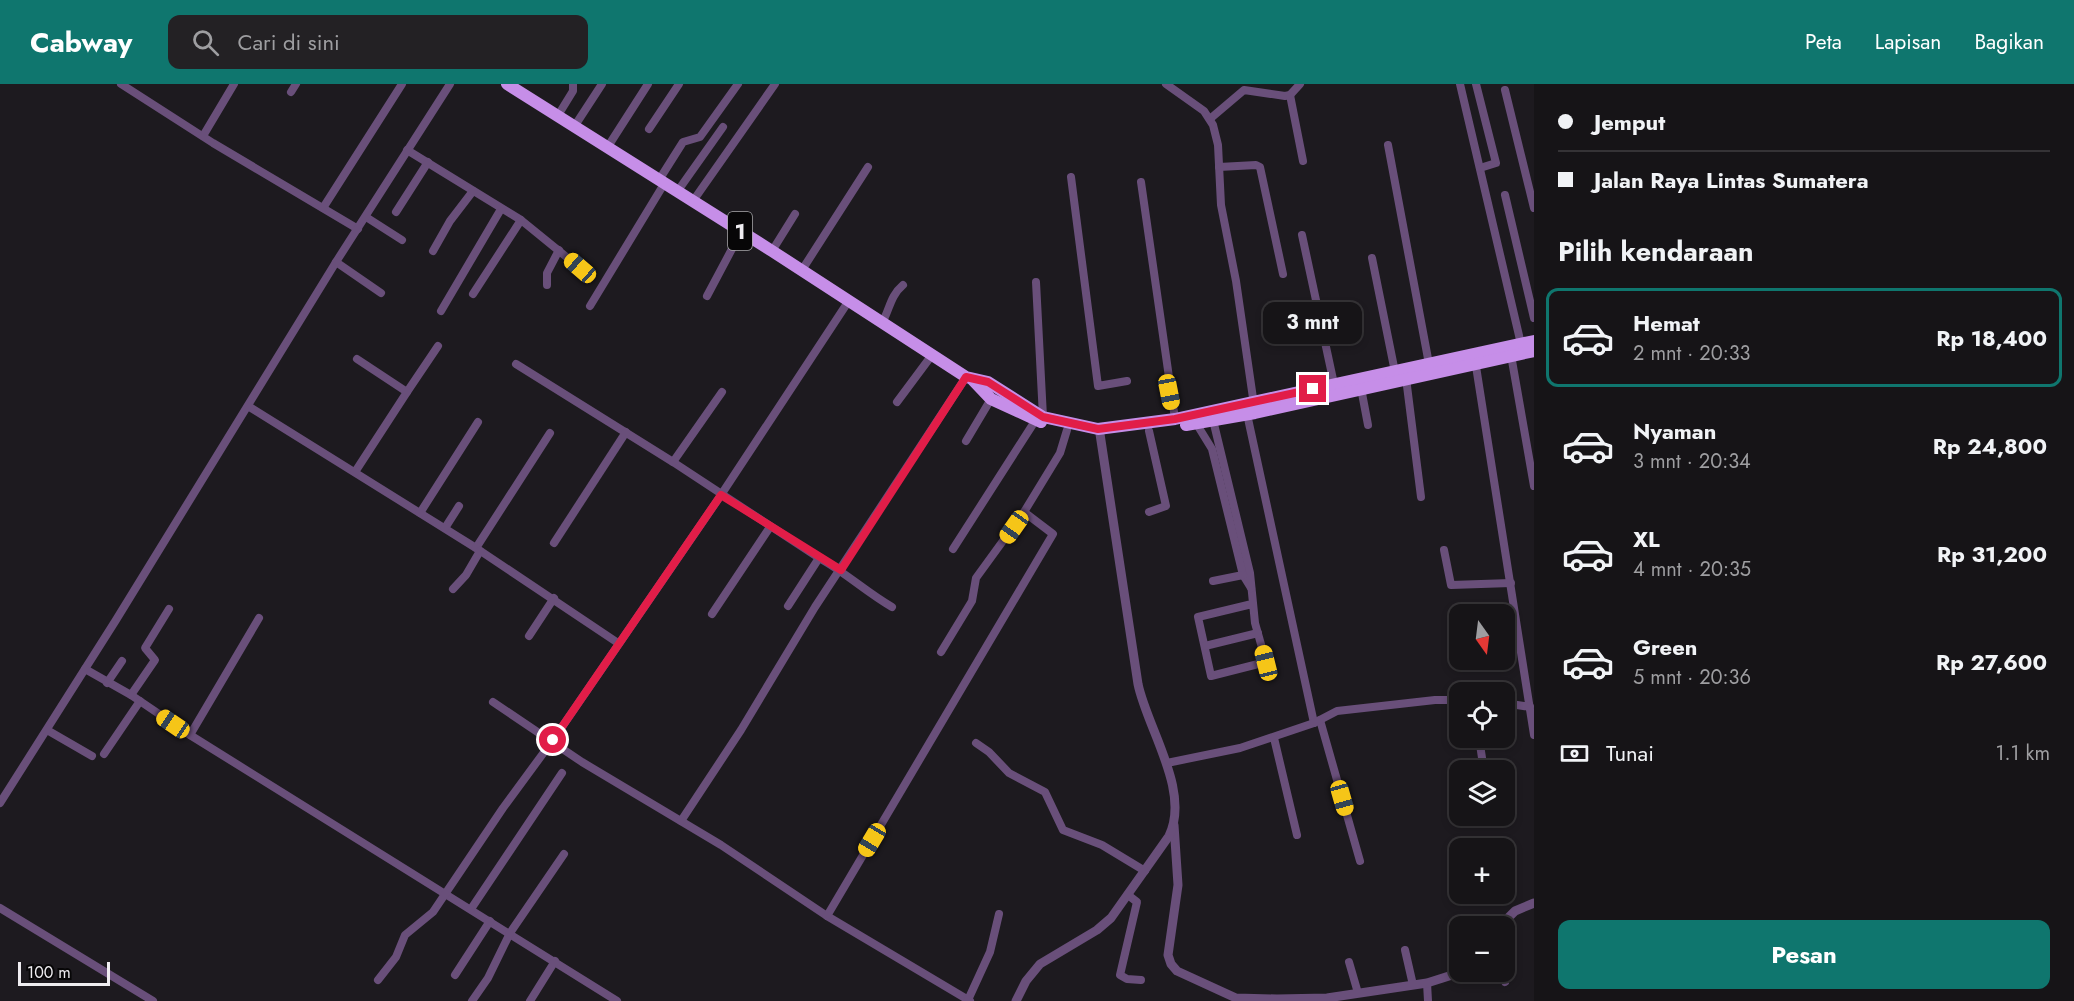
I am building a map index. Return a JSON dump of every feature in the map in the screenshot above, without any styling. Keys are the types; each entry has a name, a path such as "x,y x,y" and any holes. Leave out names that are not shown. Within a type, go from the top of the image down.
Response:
{"highway":[{"name":"1","path":"514,86 557,117 802,270 848,302 969,378 991,399 1067,430 1100,434 1149,431 1213,420 1406,378 1534,341"},
{"name":"1","path":"969,378 988,382 1039,419 1098,429 1252,410 1334,384 1429,364 1534,351"}],"street":[{"path":"121,84 358,229"},
{"path":"203,136 234,84"},
{"path":"291,92 296,84"},
{"path":"323,208 402,84"},
{"path":"0,803 336,262 450,84"},
{"path":"557,117 573,91 573,84"},
{"path":"574,127 602,84"},
{"path":"607,148 648,84"},
{"path":"649,129 680,84"},
{"path":"590,306 683,142 700,137 738,84"},
{"path":"693,201 775,84"},
{"path":"1166,84 1211,118 1218,145 1222,213 1236,281 1252,410 1317,721 1360,861"},
{"path":"1211,118 1244,90 1290,94 1300,84"},
{"path":"1460,84 1521,344"},
{"path":"1476,84 1496,163 1480,168"},
{"path":"1505,90 1534,208"},
{"path":"1290,94 1304,161"},
{"path":"677,192 723,127"},
{"path":"1388,145 1429,364"},
{"path":"407,150 521,220 580,268"},
{"path":"396,212 428,162"},
{"path":"1219,167 1256,165 1260,167 1283,274"},
{"path":"802,270 868,167"},
{"path":"1071,177 1098,386 1127,381"},
{"path":"1141,182 1175,419"},
{"path":"433,251 450,222 473,191"},
{"path":"1505,195 1534,318"},
{"path":"441,311 501,208"},
{"path":"772,251 795,214"},
{"path":"366,217 402,240"},
{"path":"473,294 521,220"},
{"path":"707,296 741,232"},
{"path":"1302,234 1334,384"},
{"path":"547,285 547,273 559,250"},
{"path":"1372,258 1395,372"},
{"path":"336,262 381,293"},
{"path":"953,549 1039,419 1036,282"},
{"path":"882,323 889,310 892,297 903,285"},
{"path":"378,980 396,957 405,935 433,912 553,740 721,495 848,302"},
{"path":"355,472 438,346"},
{"path":"897,402 932,355"},
{"path":"1511,355 1534,486"},
{"path":"357,358 407,392"},
{"path":"1475,359 1511,583 1531,690 1530,707 1534,735"},
{"path":"516,364 841,570 867,592 892,607"},
{"path":"681,821 841,570 969,378"},
{"path":"1406,378 1421,497"},
{"path":"1361,388 1368,424"},
{"path":"673,462 722,392"},
{"path":"966,441 991,399"},
{"path":"248,406 445,528 554,598 618,643"},
{"path":"1213,420 1249,569 1252,604 1266,663 1211,676 1198,617 1252,604"},
{"path":"420,513 478,422"},
{"path":"1196,423 1212,449 1243,575 1251,588"},
{"path":"941,652 972,601 976,578 1024,512 1060,453 1067,430"},
{"path":"1149,431 1166,506 1149,512"},
{"path":"554,543 626,432"},
{"path":"453,589 466,575 478,550 550,433"},
{"path":"1100,434 1138,684 1143,708 1167,763 1175,814 1178,885 1169,960 1177,971 1236,1000 1327,999 1427,983 1449,976"},
{"path":"445,528 459,506"},
{"path":"827,916 1053,534 1024,512"},
{"path":"712,614 770,527"},
{"path":"1444,550 1451,585 1511,583"},
{"path":"789,606 795,592 819,558"},
{"path":"1213,581 1243,575"},
{"path":"529,636 554,598"},
{"path":"131,695 155,660 145,648 170,609"},
{"path":"190,735 260,618"},
{"path":"1206,646 1258,633"},
{"path":"107,683 122,661"},
{"path":"85,669 131,695 190,735 446,892 617,1001"},
{"path":"1167,763 1240,748 1274,738 1337,711 1449,700"},
{"path":"104,754 140,701"},
{"path":"493,702 553,740 582,762 681,821 827,916 969,1000 990,952 999,914"},
{"path":"1515,705 1530,707"},
{"path":"47,730 92,756"},
{"path":"1274,738 1297,835"},
{"path":"976,743 989,752 1004,770 1045,792 1063,830 1102,845 1145,871"},
{"path":"471,909 562,773"},
{"path":"1016,1001 1026,981 1040,964 1105,924 1145,871 1174,825"},
{"path":"472,1001 488,978 510,933 564,854"},
{"path":"1128,895 1137,902 1120,975 1127,979 1141,980"},
{"path":"1509,916 1515,910 1534,903"},
{"path":"0,908 153,1001"},
{"path":"455,975 490,921"},
{"path":"1405,950 1413,985"},
{"path":"530,1001 555,961"},
{"path":"1349,962 1358,993"},
{"path":"1427,983 1428,1001"},
{"path":"1377,990 1378,1001"}],"route":[{"path":"553,740 721,495 841,570 966,377 988,382 1000,388 1043,417 1098,429 1175,419 1313,389"}]}
